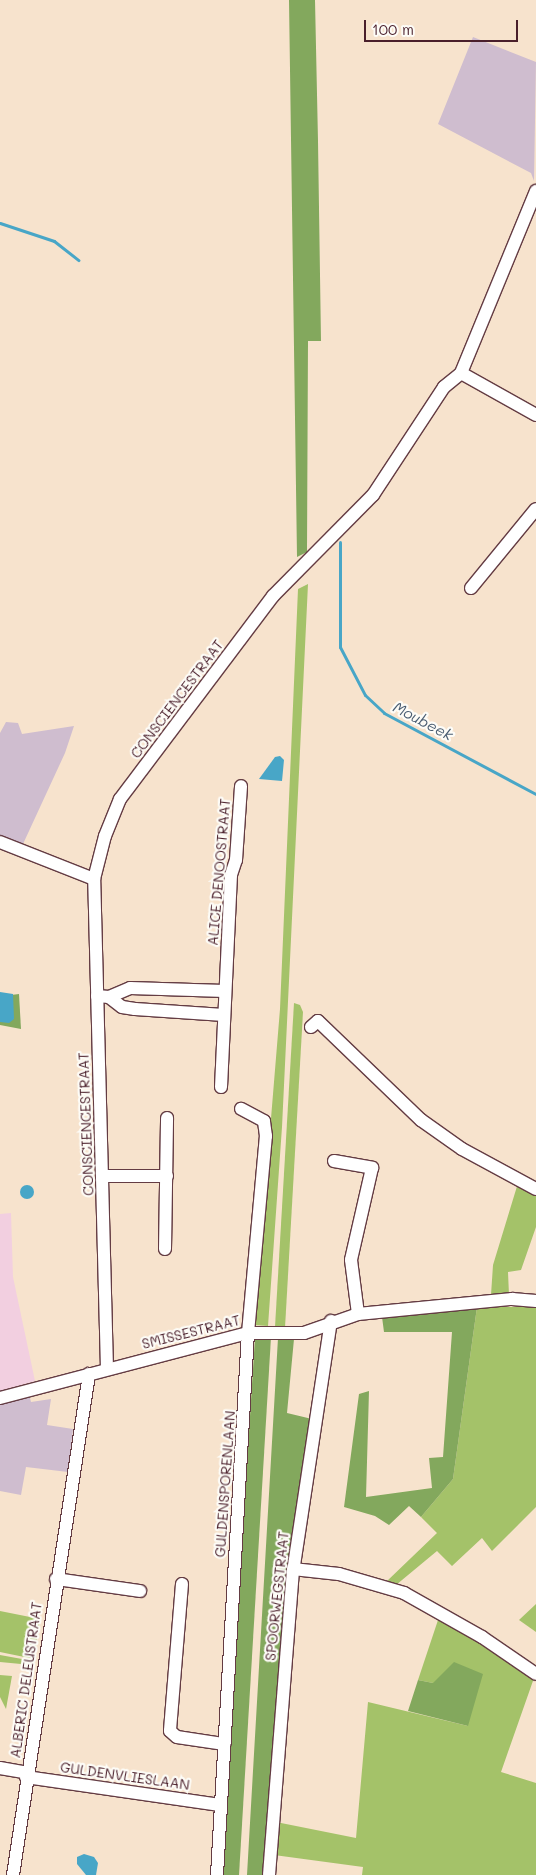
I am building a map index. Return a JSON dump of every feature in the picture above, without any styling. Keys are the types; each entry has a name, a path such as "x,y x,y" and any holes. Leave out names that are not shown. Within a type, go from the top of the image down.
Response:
{"street":[{"path":"536,191 461,373 536,415"},
{"name":"CONSCIENCESTRAAT","path":"107,1369 102,1176 103,996 94,879 104,836 120,799 273,596 373,495 444,386 461,373"},
{"path":"471,588 536,509"},
{"name":"ALICE DENOOSTRAAT","path":"221,1087 231,875 236,860 241,786"},
{"path":"0,842 94,879"},
{"path":"103,996 130,988 225,991"},
{"path":"103,996 128,1008 224,1015"},
{"path":"311,1027 318,1021 422,1120 462,1149 536,1189"},
{"name":"GULDENSPORENLAAN","path":"216,1875 250,1333 266,1136 264,1121 241,1109"},
{"path":"165,1249 168,1118"},
{"path":"334,1161 372,1168 351,1260 358,1314"},
{"path":"102,1176 167,1176"},
{"name":"SMISSESTRAAT","path":"0,1398 250,1333 294,1335 331,1321 358,1314 512,1299 536,1301"},
{"name":"SPOORWEGSTRAAT","path":"269,1875 293,1569 331,1321"},
{"name":"ALBERIC DELEUSTRAAT","path":"13,1875 56,1579 89,1374"},
{"path":"293,1569 339,1574 404,1593 474,1632 536,1674"},
{"path":"56,1579 140,1591"},
{"path":"182,1584 170,1732 177,1737 224,1744"},
{"name":"GULDENVLIESLAAN","path":"0,1768 27,1775 220,1804"}],"shaded area":[{"path":"473,37 536,62 534,181 531,173 438,124"},
{"path":"6,722 18,723 22,734 74,726 65,753 23,844 0,836 0,733"},
{"path":"11,1213 13,1277 35,1381 0,1391 0,1214"},
{"path":"29,1394 31,1402 51,1399 47,1425 73,1429 68,1472 26,1467 21,1495 0,1491 0,1402"}],"green space":[{"path":"289,0 315,0 321,341 308,341 307,552 297,557"},
{"path":"308,584 282,1127 268,1326 254,1325 280,1009 298,589"},
{"path":"19,994 21,1029 0,1025 0,1012 11,995"},
{"path":"294,1003 300,1005 303,1012 285,1328 275,1327"},
{"path":"518,1183 536,1194 536,1227 521,1270 508,1272 509,1295 491,1295 493,1265"},
{"path":"477,1307 536,1307 536,1507 492,1551 482,1538 452,1566 437,1551 396,1585 386,1582 437,1533 421,1517 453,1479"},
{"path":"477,1307 453,1479 421,1517 409,1506 389,1525 375,1516 344,1507 359,1394 369,1391 366,1497 432,1488 429,1458 443,1457 452,1332 384,1332 382,1317"},
{"path":"255,1337 271,1337 239,1875 221,1875"},
{"path":"278,1338 294,1339 287,1413 312,1419 284,1604 264,1875 247,1875"},
{"path":"536,1604 536,1632 519,1620"},
{"path":"0,1611 40,1619 34,1659 0,1652"},
{"path":"439,1617 534,1678 501,1772 536,1783 536,1875 362,1875 363,1867 274,1855 276,1822 356,1838 368,1702 468,1726 433,1683 418,1680"},
{"path":"0,1655 22,1659 21,1664 0,1662"},
{"path":"454,1662 483,1674 468,1726 408,1711 418,1680 433,1683"},
{"path":"0,1675 12,1676 6,1709 0,1697"}],"water":[{"path":"280,756 284,760 282,781 259,779 275,757"},
{"path":"0,992 13,994 14,1019 9,1023 0,1022"},
{"path":"27,1185 32,1187 34,1192 32,1197 27,1199 22,1197 20,1192 22,1187"},
{"path":"84,1854 94,1857 98,1863 96,1875 86,1875 77,1864 77,1857"}],"waterway":[{"name":"Moubeek","path":"0,223 54,241 78,260"},
{"name":"Moubeek","path":"340,542 340,647 365,695 384,713 536,794"}]}
